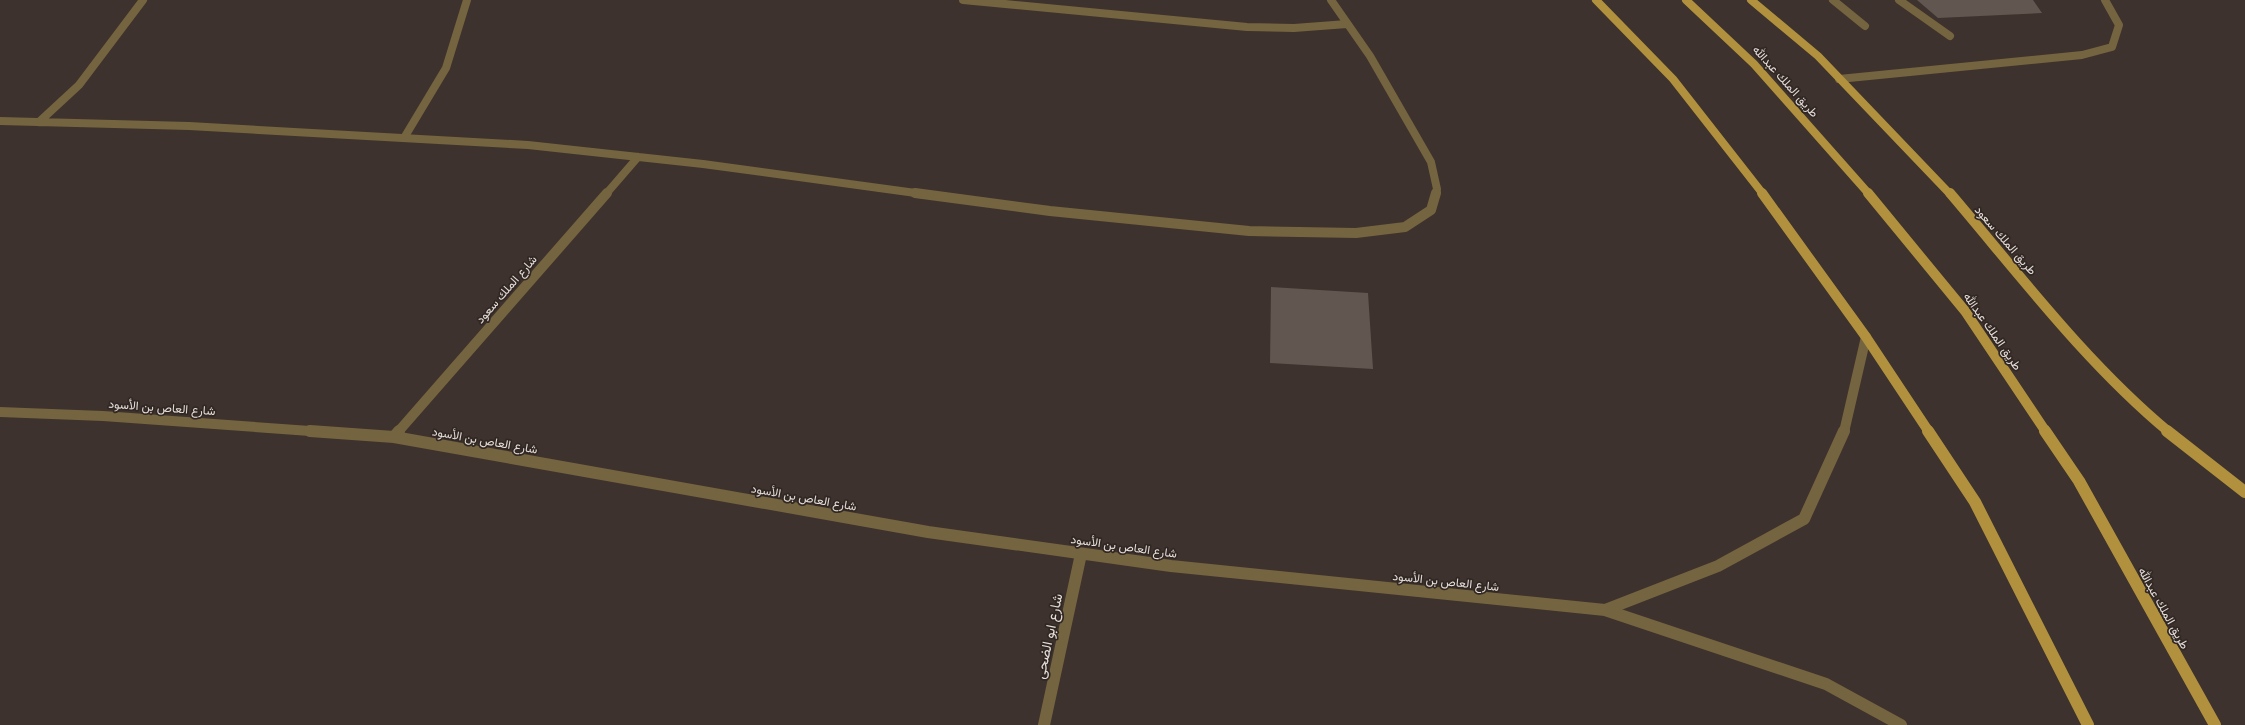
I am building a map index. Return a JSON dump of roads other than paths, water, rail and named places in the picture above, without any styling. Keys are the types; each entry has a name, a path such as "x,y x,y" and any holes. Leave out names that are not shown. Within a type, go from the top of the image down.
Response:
{"main road":[{"path":"1596,0 1672,79 1774,208 1866,337 1975,502 2088,725"},
{"name":"طريق الملك عبدالله","path":"1686,0 1754,64 1866,190 1966,311 2079,481 2215,725"},
{"name":"طريق الملك سعود","path":"1752,0 1818,56 1943,185 2075,338 2141,410 2207,464 2245,492"}],"street":[{"path":"38,122 79,85 143,0"},
{"path":"404,138 446,68 467,0"},
{"path":"963,0 1247,27 1294,28 1347,24"},
{"path":"0,121 189,126 528,145 638,157 1050,211 1249,231 1356,233 1405,227 1431,210 1438,189 1430,162 1370,56 1331,0"},
{"path":"1833,0 1865,26"},
{"path":"1899,0 1950,36"},
{"path":"1839,79 2082,55 2112,47 2119,25 2105,0"},
{"name":"شارع الملك سعود","path":"394,438 638,157"},
{"path":"1605,610 1718,566 1804,519 1843,437 1866,337"},
{"name":"شارع العاص بن الأسود","path":"0,412 103,416 394,438 928,532 1081,554 1171,566 1605,610"},
{"name":"شارع ابو الضحى","path":"1044,725 1081,554"},
{"path":"1605,610 1826,684 1901,725"}]}
